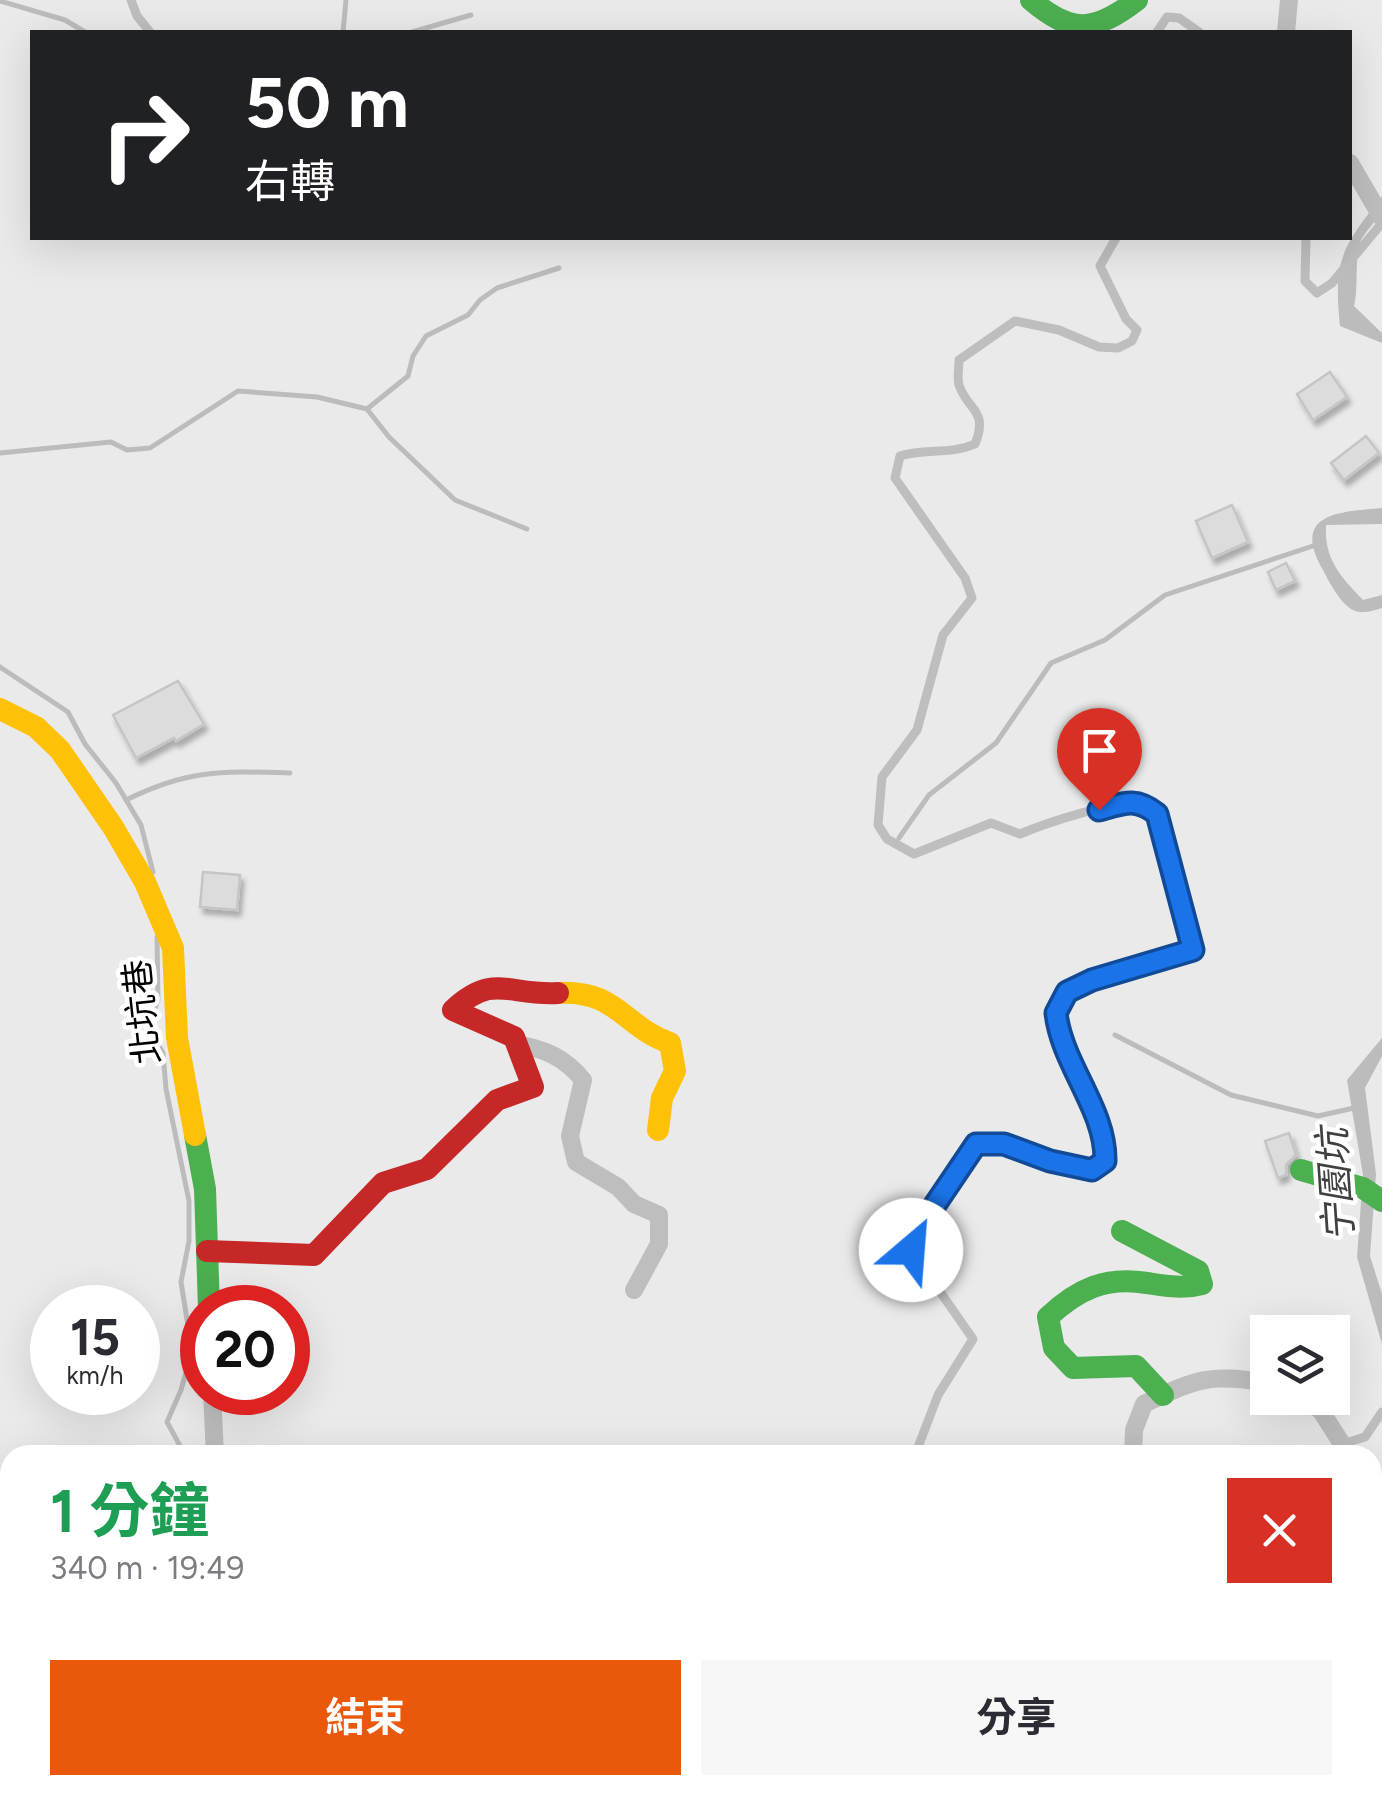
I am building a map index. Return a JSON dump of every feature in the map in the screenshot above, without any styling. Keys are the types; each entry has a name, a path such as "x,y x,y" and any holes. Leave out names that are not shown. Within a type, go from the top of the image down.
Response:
{"street":[{"path":"1030,0 1052,20 1084,27 1113,20 1137,0"},
{"path":"1286,30 1290,0"},
{"path":"1352,166 1382,220"},
{"name":"北坑巷","path":"0,709 36,727 60,750 145,882 173,948 177,1038 205,1189 208,1285"},
{"path":"207,1251 314,1255 383,1183 427,1168 497,1100 532,1088 514,1036 453,1010 471,992 498,986 534,995 567,990 600,998 655,1039 670,1043 675,1071 662,1098 658,1130"},
{"path":"516,1044 542,1049 568,1062 582,1080 570,1136 576,1162 618,1188 634,1204 659,1215 659,1244 634,1290"},
{"path":"1301,1170 1363,1188 1382,1201"},
{"path":"1122,1231 1198,1271 1202,1284 1181,1290 1109,1279 1070,1295 1048,1317 1054,1348 1073,1368 1136,1366 1162,1395"},
{"path":"1133,1445 1134,1430 1144,1404 1198,1378 1250,1380"},
{"path":"213,1415 215,1445"},
{"path":"1324,1415 1338,1445"}],"lane":[{"path":"131,0 148,30"},
{"path":"1158,30 1167,17 1179,18 1196,30"},
{"path":"1306,240 1306,281 1317,293 1332,283 1382,220"},
{"path":"919,1445 938,1395 972,1339 911,1250 922,1224 976,1144 1004,1144 1050,1161 1092,1170 1105,1161 1106,1144 1069,1056 1056,1013 1067,992 1092,980 1193,950 1157,814 1144,804 1126,803 1043,824 1020,834 991,823 914,854 887,839 878,826 882,777 917,730 944,635 972,598 965,578 895,478 900,456 920,450 961,450 976,444 980,432 978,413 959,385 960,360 1015,321 1060,330 1099,347 1118,348 1132,341 1136,330 1126,319 1100,266 1115,240"},
{"path":"1348,1445 1365,1437 1382,1412"}],"shaded area":[{"path":"0,0 1382,0 1382,1445 0,1445"},
{"path":"1382,196 1378,216 1359,246 1354,306 1382,333 1382,343 1340,326 1340,269 1343,255"},
{"path":"1382,508 1382,524 1326,525 1331,557 1347,583 1363,600 1382,595 1382,608 1359,612 1347,606 1332,586 1315,551 1313,537 1316,526 1324,519 1350,511"},
{"path":"1382,1038 1382,1056 1365,1088 1376,1174 1370,1256 1382,1294 1382,1344 1357,1257 1363,1175 1347,1080"}],"building":[{"path":"1330,372 1347,397 1313,420 1297,394"},
{"path":"1366,436 1379,453 1344,480 1331,463"},
{"path":"1232,505 1248,542 1212,558 1196,521"},
{"path":"1286,563 1295,581 1276,590 1268,572"},
{"path":"178,681 204,724 136,758 113,715"},
{"path":"203,872 240,875 237,910 200,907"},
{"path":"1289,1133 1296,1155 1286,1165 1286,1175 1278,1178 1265,1141"}],"waterway":[{"path":"343,30 346,0"},
{"path":"0,1 65,20 82,30"},
{"path":"419,30 471,15"},
{"path":"0,453 111,442 127,450 150,448 238,391 317,397 367,409 408,376 413,356 426,336 468,315 497,288 559,268"},
{"path":"367,409 389,437 455,500 527,529"},
{"path":"899,838 929,795 996,743 1051,663 1105,640 1165,595 1316,545"},
{"path":"0,667 68,712 85,744 116,783 141,825 153,872"},
{"path":"126,800 187,777 290,773"},
{"path":"157,937 158,1000 148,1027 163,1053 166,1089 189,1201 189,1241 181,1282 192,1351 167,1422 180,1445"},
{"name":"宁園坑","path":"1115,1035 1231,1095 1318,1116 1354,1108"}],"traffic: fast":[{"path":"1031,0 1059,19 1084,25 1108,18 1137,0"},
{"path":"195,1135 205,1189 208,1285"},
{"path":"1301,1170 1363,1188 1382,1201"},
{"path":"1122,1231 1198,1271 1202,1284 1118,1281 1093,1287 1048,1317 1054,1348 1073,1368 1136,1366 1163,1395"}],"traffic: slow":[{"path":"0,709 36,727 60,750 145,882 173,948 177,1038 195,1135"},
{"path":"558,993 594,997 670,1043 675,1071 662,1098 658,1130"}],"traffic: jam":[{"path":"207,1251 314,1255 383,1183 427,1169 497,1100 533,1087 514,1037 453,1010 467,998 491,989 558,993"}],"route":[{"path":"911,1250 922,1224 976,1144 1004,1144 1050,1161 1092,1170 1105,1161 1106,1144 1069,1056 1056,1013 1067,992 1092,980 1193,950 1157,814 1144,804 1126,803 1099,810"}]}
